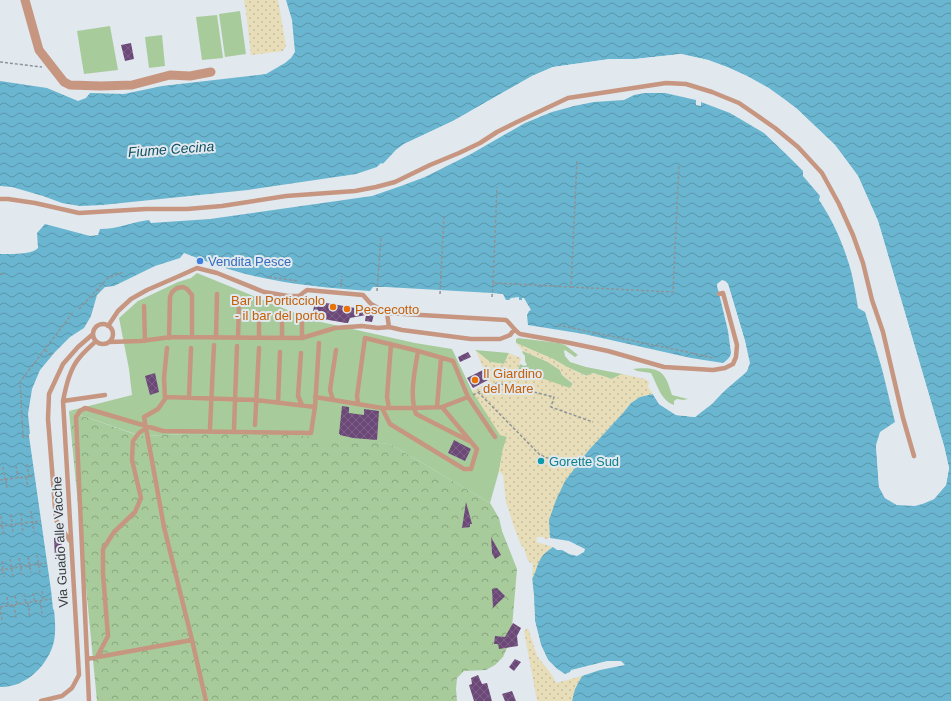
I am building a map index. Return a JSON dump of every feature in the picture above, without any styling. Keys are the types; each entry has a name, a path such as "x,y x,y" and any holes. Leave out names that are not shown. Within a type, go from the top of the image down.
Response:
{"street":[{"path":"25,0 39,50 64,82 70,85 132,85 170,75 190,76 212,72"}],"lane":[{"path":"0,199 8,198 78,213 146,209 187,209 229,205 286,196 376,188 395,182 459,153 480,143 497,132 568,98 666,83 686,84 712,92 739,103 775,128 798,147 822,173 840,204 853,234 883,332 903,418 914,456"},
{"path":"108,326 118,311 131,299 147,290 197,268 217,273 264,292 288,296 299,296 307,290 363,295 371,304 388,313 506,320 511,324 514,330 520,334 608,351 664,367 713,370 725,368 733,364 736,357 737,345 723,293 719,294"},
{"path":"169,338 170,297 172,292 177,288 183,287 192,295 192,337"},
{"path":"216,338 217,294"},
{"path":"144,306 144,341"},
{"path":"238,338 239,306"},
{"path":"259,313 259,338"},
{"path":"388,313 389,327"},
{"path":"282,317 282,338"},
{"path":"302,322 302,338"},
{"path":"71,543 56,520 48,419 49,394 63,364 78,347 93,334 94,330 98,326 105,325 110,328 113,334 109,342"},
{"path":"93,334 96,341 104,344 109,342 192,337 302,338 335,328 362,326 378,328 389,327 421,333 471,339 500,339 510,334 514,330"},
{"path":"358,404 357,396 365,338 453,361 468,397 495,437"},
{"name":"Via Guado alle Vacche","path":"41,701 62,696 72,688 78,675 63,401 71,372 79,358 96,341"},
{"path":"89,701 76,417 80,411 85,408 163,431 311,434 315,407 319,343"},
{"path":"389,408 388,397 391,344"},
{"path":"210,428 214,345"},
{"path":"234,429 237,346"},
{"path":"167,348 164,378 165,399 158,409 144,417 164,527 206,701"},
{"path":"189,398 191,348"},
{"path":"255,425 260,348"},
{"path":"334,400 330,390 336,350"},
{"path":"418,351 413,392 416,414 472,443"},
{"path":"278,403 280,352"},
{"path":"301,353 298,396 302,405"},
{"path":"382,408 390,424 464,469 471,469 477,449 440,407 441,358"},
{"path":"63,401 105,395"},
{"path":"165,397 256,400 315,407"},
{"path":"315,397 382,408 440,407 468,397"},
{"path":"97,657 108,636 103,574 104,549 114,532 134,512 141,498 132,460 133,441 146,427"},
{"path":"87,659 192,640"}],"path":[{"path":"0,62 54,69"},
{"path":"571,287 577,160"},
{"path":"493,284 674,292 679,164"},
{"path":"492,297 497,187"},
{"path":"440,294 444,217"},
{"path":"377,291 381,236"},
{"path":"79,309 108,278 123,272"},
{"path":"341,287 342,276"},
{"path":"269,277 296,281"},
{"path":"97,289 101,292"},
{"path":"29,436 23,437 20,384 74,311"},
{"path":"558,325 712,358"},
{"path":"45,350 52,356"},
{"path":"691,358 692,353"},
{"path":"468,397 497,383 554,398 551,407 593,422"},
{"path":"478,392 540,455 561,463"},
{"path":"27,464 29,476"},
{"path":"16,466 18,478"},
{"path":"3,467 7,489"},
{"path":"0,480 34,476"},
{"path":"26,477 28,487"},
{"path":"31,511 34,532"},
{"path":"21,512 23,533"},
{"path":"11,514 14,534"},
{"path":"1,516 1,526 4,536"},
{"path":"1,526 41,521"},
{"path":"37,555 40,572"},
{"path":"28,557 30,573"},
{"path":"19,558 22,575"},
{"path":"10,559 13,576"},
{"path":"2,561 4,577"},
{"path":"0,570 46,563"},
{"path":"42,591 43,601"},
{"path":"33,593 34,602"},
{"path":"24,594 30,617"},
{"path":"15,596 16,618"},
{"path":"7,597 8,605"},
{"path":"2,620 0,607 51,599"},
{"path":"40,601 42,614"}],"green space":[{"path":"240,11 246,54 225,57 219,14"},
{"path":"217,15 223,58 202,60 196,17"},
{"path":"110,26 118,70 84,74 77,31"},
{"path":"162,35 165,66 149,68 145,37"},
{"path":"197,273 312,320 415,343 452,349 472,391 507,437 490,503 390,444 190,434 141,436 69,411 132,395 129,369 119,318 138,301 178,282 191,278"},
{"path":"518,338 565,345 578,355 575,357 565,350 565,356 570,362 586,367 622,374 612,379 593,373 587,376 516,343 516,339"},
{"path":"475,350 509,353 504,364 490,362"},
{"path":"523,351 548,362 560,370 562,375 573,384 570,389 518,370 520,364 524,366 527,365 525,356 522,352"},
{"path":"641,368 658,371 665,378 672,395 688,399 677,399 674,401 674,405 670,403 666,400 657,387 651,373 633,369"},
{"path":"69,411 140,436 190,434 291,435 390,444 490,503 499,518 502,531 517,569 511,639 503,657 495,665 486,670 464,671 457,678 457,701 97,701"}],"sand":[{"path":"244,0 278,0 286,46 283,51 251,55"},
{"name":"Gorette Sud","path":"516,343 553,359 586,376 593,373 612,379 622,374 645,379 649,382 648,387 653,394 640,397 631,403 588,451 549,520 550,538 545,539 544,537 537,537 536,542 553,547 546,552 532,579 533,564 528,561 524,548 521,545 514,527 506,502 503,475 499,471 507,437 500,435 472,391 489,382 476,351 490,362 504,364 509,353 521,358 518,370 570,388 573,383 562,375 560,370 548,362 523,351"},
{"path":"528,628 537,656 552,675 556,683 582,676 575,689 572,701 537,701 524,631"}],"water":[{"name":"Fiume Cecina","path":"286,0 951,0 951,701 572,701 575,689 582,676 600,670 625,665 621,661 607,661 571,670 565,674 548,660 541,645 535,621 532,579 541,558 553,547 557,550 562,550 577,556 584,552 585,549 569,541 550,538 549,520 556,500 565,481 588,451 631,403 640,397 653,394 659,404 676,415 695,417 747,371 749,363 745,341 728,284 725,281 717,285 728,331 731,353 729,358 723,363 691,358 584,334 528,325 527,315 531,310 524,298 522,298 522,300 519,300 519,297 506,300 503,294 492,293 386,287 373,287 370,291 306,285 242,273 184,253 180,258 155,266 114,286 105,287 97,295 91,316 84,328 70,337 40,370 32,389 28,414 29,436 54,610 55,637 47,658 34,673 18,684 0,687 0,254 20,254 31,252 38,248 37,233 45,224 90,236 98,235 100,229 113,228 149,220 151,223 210,219 372,196 425,177 471,154 525,123 552,112 574,106 594,102 624,100 634,95 645,93 665,93 696,100 696,105 701,106 701,102 730,113 764,133 803,171 803,176 820,196 819,200 838,234 845,252 852,276 858,308 865,312 882,369 895,422 880,432 876,445 879,487 885,498 897,505 922,504 934,499 946,485 949,468 944,446 878,221 858,176 835,145 796,108 769,88 747,76 708,60 681,54 635,59 610,59 553,67 532,76 453,121 404,144 382,165 381,163 377,167 356,174 248,190 80,206 62,203 12,187 0,186 0,81 47,88 78,101 86,98 90,93 124,94 162,86 266,74 285,63 295,52 292,20"}],"pier":[{"path":"681,54 708,60 727,67 747,76 780,96 796,108 835,145 858,176 878,221 944,446 949,468 946,485 934,499 915,506 897,505 885,498 879,487 876,445 879,443 881,486 886,496 897,503 914,504 933,497 944,484 947,468 942,446 876,222 857,177 834,147 795,109 768,90 727,69 707,62 681,56 635,61 610,61 554,69 533,78 454,123 405,146 397,151 384,166 377,167 382,163 383,164 404,144 453,121 532,76 553,67 610,59 635,59"},
{"path":"722,280 728,284 750,363 747,371 743,375 727,388 712,404 695,417 676,415 659,404 652,393 655,393 661,403 676,413 695,415 745,370 747,363 743,342 726,285 723,283 719,285 720,290 718,290 717,284"},
{"path":"532,575 535,621 541,645 548,660 556,668 555,670 547,661 539,646 533,622 530,579"}],"building":[{"path":"131,43 134,59 125,61 121,45"},
{"path":"315,301 355,308 355,311 374,314 372,322 365,321 366,315 350,318 348,323 312,317"},
{"path":"468,352 471,357 460,362 458,357"},
{"path":"483,370 488,380 473,388 467,378"},
{"path":"155,373 159,392 150,395 145,376"},
{"path":"342,406 349,407 349,413 364,415 364,409 379,411 377,440 353,438 340,435"},
{"path":"454,440 471,449 465,461 448,453"},
{"path":"466,502 472,524 470,524 470,527 462,528"},
{"path":"61,537 63,558 55,559 54,538"},
{"path":"491,537 501,555 495,559 492,553"},
{"path":"497,588 505,596 493,608 492,589"},
{"path":"513,623 521,628 517,636 518,646 499,649 498,644 494,644 495,636 505,637"},
{"path":"515,659 521,662 514,671 509,667"},
{"path":"478,675 482,684 487,683 492,701 474,701 469,685 472,684 471,678"},
{"path":"512,691 516,701 505,701 502,694"}],"place":[{"name":"Vendita Pesce","path":"200,261"},
{"name":"Bar Il Porticciolo - il bar del porto","path":"333,307"},
{"name":"Pescecotto","path":"347,309"},
{"name":"Il Giardino del Mare","path":"475,380"},
{"name":"Gorette Sud","path":"541,461"}]}
